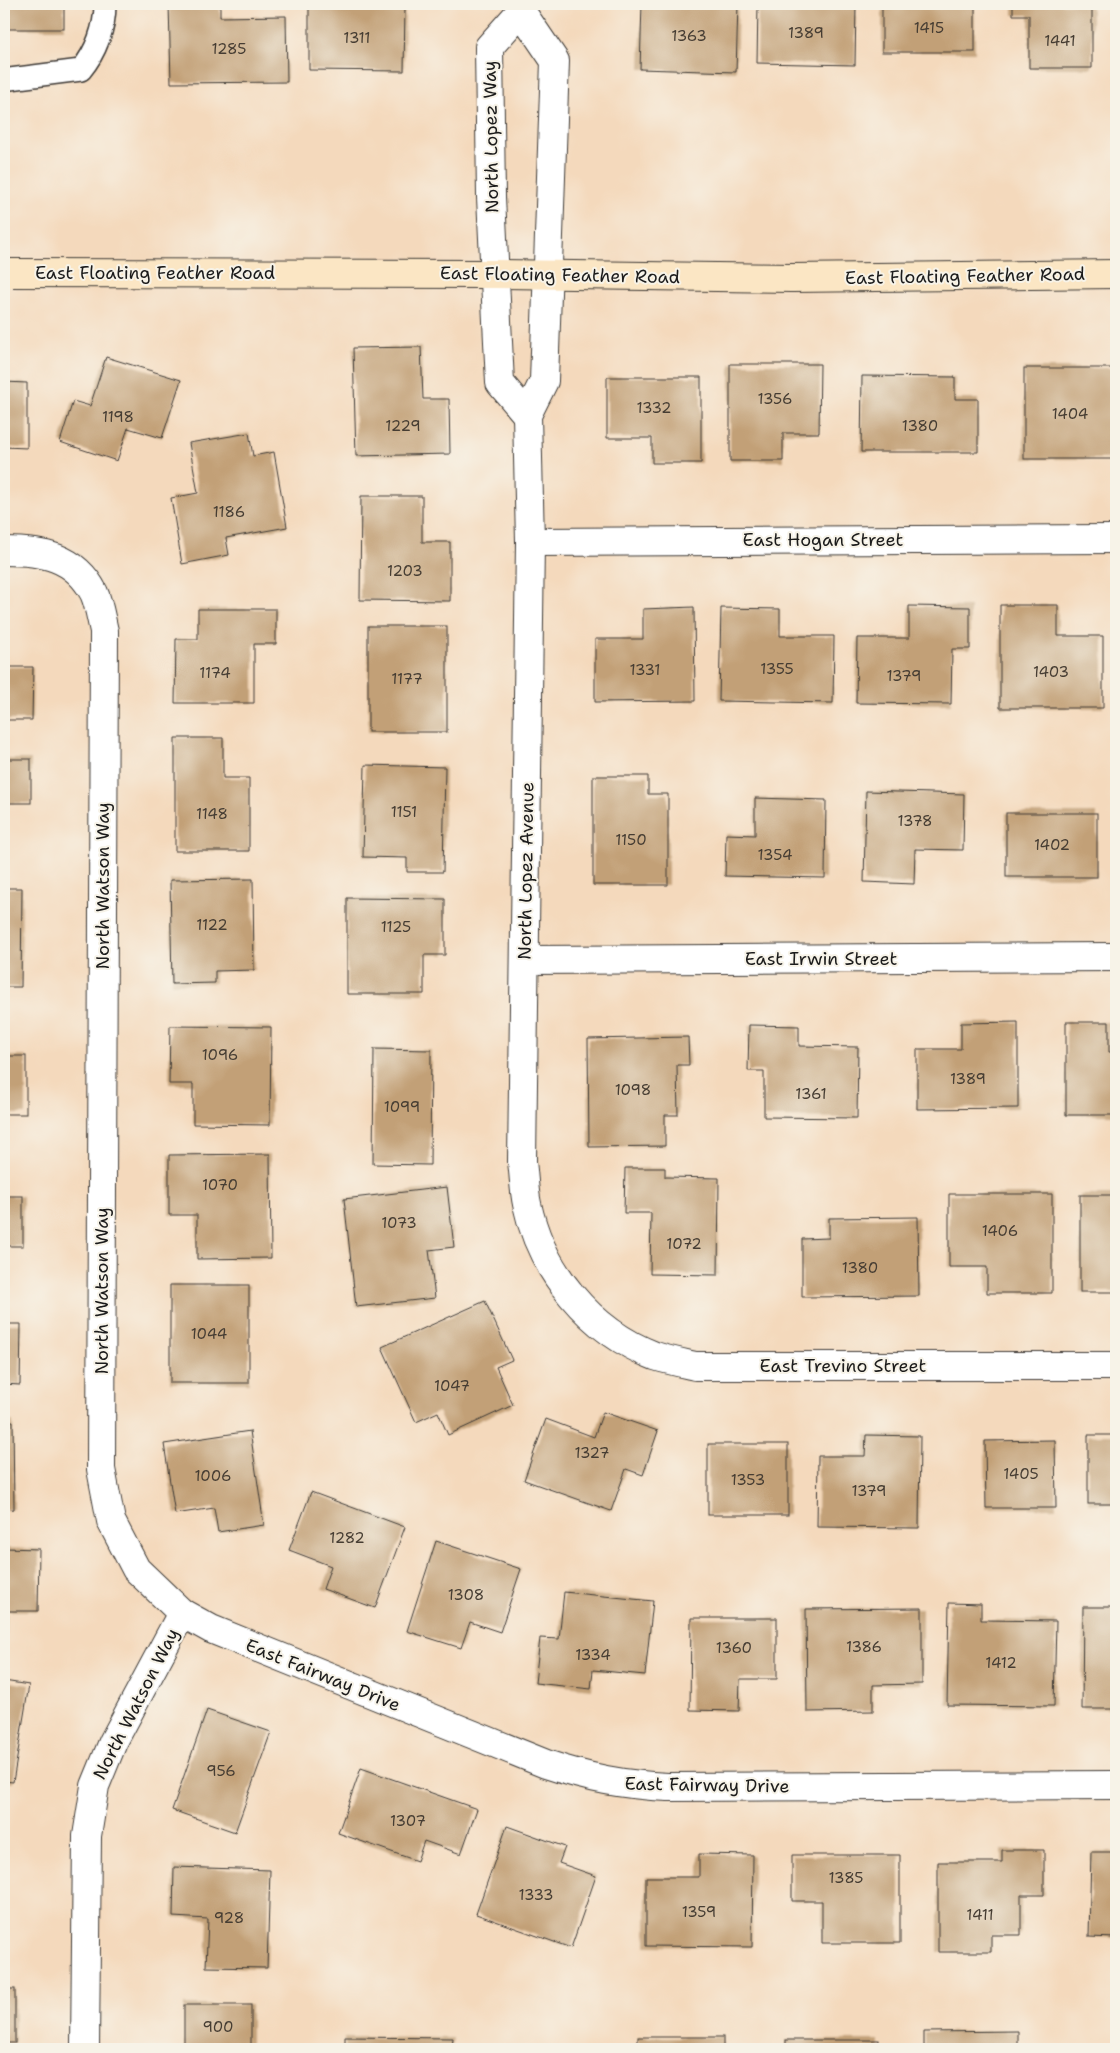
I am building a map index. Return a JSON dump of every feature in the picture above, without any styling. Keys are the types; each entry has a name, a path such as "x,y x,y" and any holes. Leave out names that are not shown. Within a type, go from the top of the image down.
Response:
{"main road":[{"name":"East Floating Feather Road","path":"4,273 547,274 792,278 1116,274"}],"street":[{"name":"North Lopez Way","path":"494,274 491,197 490,47 521,8 555,61 547,274"},
{"path":"494,274 500,383 527,415"},
{"name":"North Lopez Avenue","path":"547,274 544,382 527,415 530,542 522,1162 527,1204 538,1242 554,1272 584,1310"},
{"name":"East Hogan Street","path":"530,542 1116,539"},
{"name":"North Watson Way","path":"4,551 34,551 71,564 94,593 104,631 101,1468 112,1521 136,1568 182,1613 113,1742 95,1786 87,1836 85,2049"},
{"name":"East Irwin Street","path":"525,960 1116,957"},
{"name":"East Trevino Street","path":"584,1310 617,1337 655,1356 695,1366 1116,1366"},
{"name":"East Fairway Drive","path":"182,1613 220,1633 546,1764 585,1777 625,1785 668,1787 1116,1785"}],"lane":[{"path":"10,79 81,70 93,55 105,17 104,4"}],"building":[{"path":"4,4 64,4 64,29 4,29"},
{"path":"169,4 220,4 220,17 286,16 287,82 171,83"},
{"path":"309,4 405,6 404,71 309,70"},
{"path":"642,4 738,4 736,72 640,69"},
{"path":"758,4 856,4 855,65 757,63"},
{"path":"882,4 975,4 975,52 882,52"},
{"path":"1013,4 1092,4 1092,68 1029,68 1029,15 1013,15"},
{"path":"421,347 423,399 449,399 450,454 356,456 353,348"},
{"path":"106,357 181,380 162,438 128,428 117,461 60,442 73,401 90,406"},
{"path":"730,364 820,364 819,433 783,433 783,461 730,461"},
{"path":"1024,368 1115,368 1115,459 1024,459"},
{"path":"862,376 955,377 955,399 978,399 978,452 861,452"},
{"path":"607,377 701,377 701,463 652,463 652,438 607,438"},
{"path":"4,382 27,383 27,448 4,447"},
{"path":"249,433 253,456 274,452 287,527 226,538 229,555 182,564 171,498 198,493 189,443"},
{"path":"361,496 422,496 422,542 450,542 450,601 360,600"},
{"path":"1000,605 1058,605 1058,636 1103,636 1103,708 1000,708"},
{"path":"909,606 970,607 970,649 952,649 951,704 856,703 857,638 909,638"},
{"path":"694,607 695,701 595,702 595,639 643,639 643,609"},
{"path":"721,608 780,609 780,636 834,636 833,703 719,701"},
{"path":"198,609 276,609 276,644 254,644 254,703 175,703 176,639 198,639"},
{"path":"368,626 447,626 447,732 368,732"},
{"path":"4,667 33,667 32,720 4,720"},
{"path":"175,738 223,738 223,778 249,778 249,851 175,851"},
{"path":"4,759 31,759 31,803 4,803"},
{"path":"365,765 445,767 443,872 407,872 407,858 363,857"},
{"path":"593,776 648,776 648,794 668,794 668,885 593,885"},
{"path":"866,791 964,794 963,850 915,849 914,884 864,882"},
{"path":"755,798 826,800 825,878 725,876 726,834 755,835"},
{"path":"1006,813 1097,813 1097,877 1006,877"},
{"path":"253,879 254,970 215,971 215,983 172,984 170,880"},
{"path":"4,888 22,888 21,987 4,987"},
{"path":"347,898 445,899 445,955 424,955 424,994 347,994"},
{"path":"1018,1022 1018,1108 917,1109 917,1049 961,1049 961,1023"},
{"path":"1066,1022 1109,1022 1109,1052 1116,1052 1116,1115 1066,1115"},
{"path":"749,1025 799,1026 799,1046 858,1047 857,1118 764,1117 764,1071 748,1071"},
{"path":"170,1026 271,1027 270,1125 193,1124 193,1084 169,1084"},
{"path":"688,1037 689,1065 677,1065 678,1115 665,1115 665,1146 589,1147 588,1039"},
{"path":"374,1049 431,1050 430,1165 373,1164"},
{"path":"4,1056 26,1056 26,1114 4,1114"},
{"path":"270,1154 271,1258 197,1259 197,1215 169,1215 169,1155"},
{"path":"625,1168 665,1168 665,1177 719,1178 718,1275 650,1274 651,1213 624,1213"},
{"path":"447,1187 454,1247 429,1250 435,1298 356,1307 344,1199"},
{"path":"949,1194 1052,1194 1052,1293 987,1293 987,1267 949,1267"},
{"path":"1080,1195 1116,1195 1116,1292 1080,1292"},
{"path":"4,1196 23,1196 23,1246 4,1246"},
{"path":"918,1217 919,1296 802,1297 802,1239 829,1238 829,1218"},
{"path":"170,1285 249,1285 249,1383 170,1383"},
{"path":"485,1301 512,1360 496,1367 513,1405 448,1435 438,1412 416,1422 382,1347"},
{"path":"4,1324 21,1324 20,1385 4,1384"},
{"path":"603,1412 658,1431 643,1475 626,1469 611,1511 524,1480 546,1419 594,1437"},
{"path":"4,1421 13,1421 14,1509 4,1510"},
{"path":"250,1431 264,1525 218,1532 214,1508 175,1514 164,1444"},
{"path":"866,1435 920,1436 919,1528 817,1527 818,1456 865,1456"},
{"path":"1088,1435 1116,1435 1116,1504 1088,1504"},
{"path":"1055,1440 1056,1508 986,1508 985,1441"},
{"path":"708,1444 788,1444 788,1515 708,1515"},
{"path":"311,1492 405,1527 375,1608 323,1589 331,1566 289,1550"},
{"path":"436,1541 521,1569 500,1632 470,1622 461,1648 407,1631"},
{"path":"4,1548 39,1549 38,1611 7,1611 6,1655 4,1655"},
{"path":"564,1592 653,1601 645,1675 593,1670 591,1689 535,1683 540,1638 559,1639"},
{"path":"949,1603 981,1604 981,1620 1056,1621 1054,1706 947,1705"},
{"path":"1083,1607 1116,1607 1116,1709 1082,1709"},
{"path":"922,1608 922,1684 873,1685 873,1711 807,1712 806,1609"},
{"path":"691,1618 777,1618 777,1679 740,1679 739,1711 690,1710"},
{"path":"4,1681 29,1685 13,1782 4,1781"},
{"path":"207,1710 271,1732 235,1832 172,1810"},
{"path":"361,1768 477,1809 461,1854 424,1841 417,1861 338,1833"},
{"path":"507,1826 565,1847 559,1863 596,1876 571,1948 476,1914"},
{"path":"1002,1850 1044,1850 1044,1895 1021,1895 1021,1935 991,1935 991,1952 938,1952 938,1862 1002,1862"},
{"path":"1091,1852 1116,1852 1116,1938 1089,1937"},
{"path":"699,1854 753,1855 752,1947 646,1946 646,1877 699,1877"},
{"path":"792,1855 900,1855 900,1943 822,1943 822,1901 792,1901"},
{"path":"174,1867 270,1870 267,1968 206,1967 208,1919 173,1917"},
{"path":"4,1989 15,1989 15,2043 4,2043"},
{"path":"184,2005 251,2005 251,2049 184,2049"},
{"path":"1018,2031 1018,2049 924,2049 924,2032"},
{"path":"345,2037 453,2038 452,2049 345,2049"},
{"path":"638,2037 723,2037 723,2049 638,2049"},
{"path":"786,2040 879,2040 879,2049 786,2049"},
{"path":"1116,2047 1116,2049 1072,2049 1072,2048"}]}
